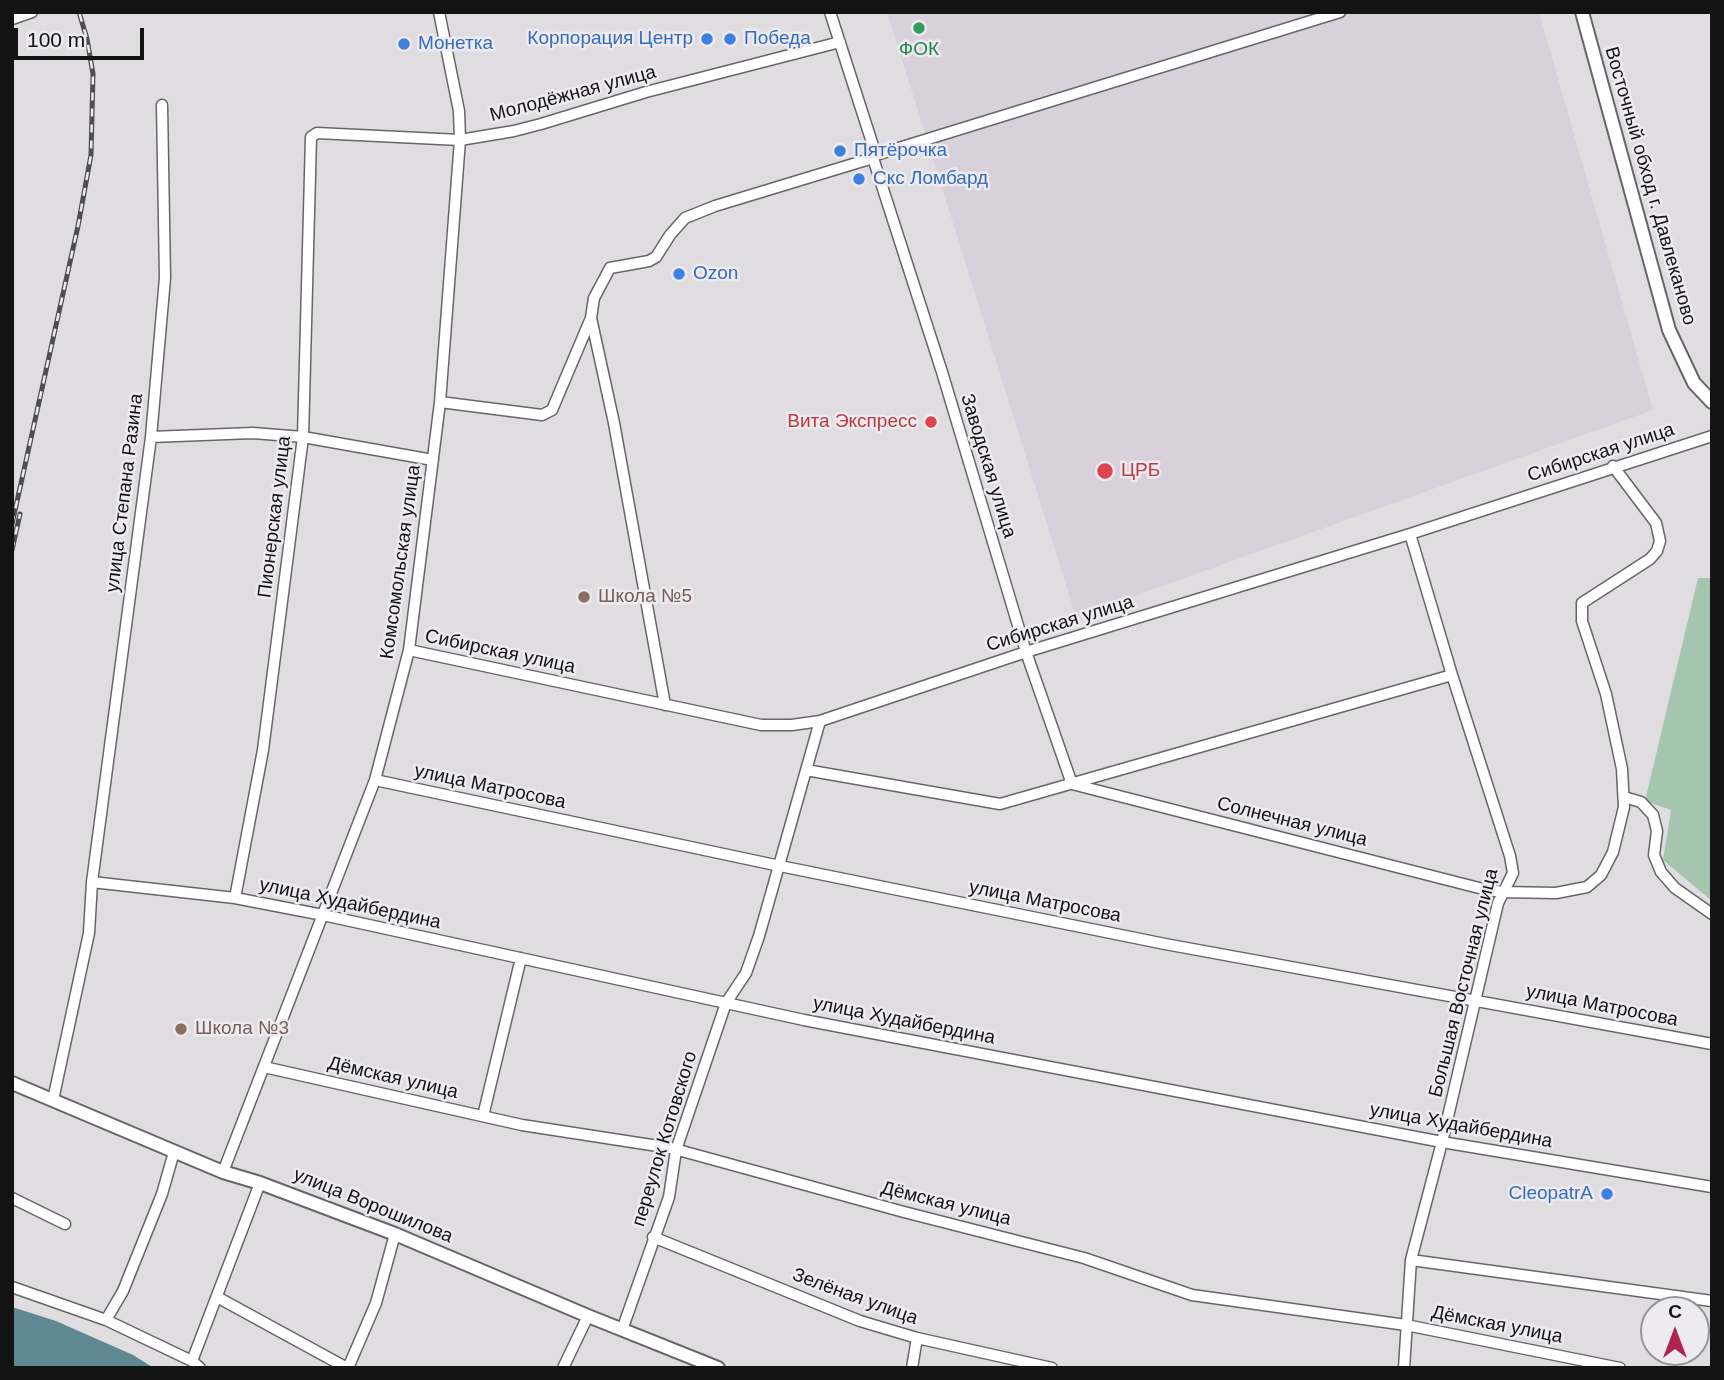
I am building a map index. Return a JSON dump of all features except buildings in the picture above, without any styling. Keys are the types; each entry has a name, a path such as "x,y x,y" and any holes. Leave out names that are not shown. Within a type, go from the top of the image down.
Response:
{"street":[{"path":"12,19 32,12"},
{"name":"Комсомольская улица","path":"223,1172 375,780 409,650 440,402 460,140 459,111 439,12"},
{"name":"Заводская улица","path":"830,12 1026,652 1072,784"},
{"path":"440,402 542,415 552,410 591,318 598,289 610,268 649,261 656,257 670,234 685,218 715,206 1340,12"},
{"name":"Восточный обход г. Давлеканово","path":"1582,12 1669,330 1694,383 1712,402"},
{"name":"Молодёжная улица","path":"311,137 317,133 460,140 541,124 646,92 840,43"},
{"name":"улица Степана Разина","path":"53,1100 89,933 92,882 151,437 165,278 162,105"},
{"name":"Пионерская улица","path":"235,898 263,750 303,437 311,137"},
{"path":"591,318 614,423 665,705"},
{"path":"151,437 253,433 303,437 433,460"},
{"name":"Сибирская улица","path":"409,650 761,725 820,721 1026,652 1410,534 1712,436"},
{"name":"Солнечная улица","path":"1072,784 1503,892 1556,893 1587,887 1601,875 1613,852 1624,797 1622,769 1612,719 1582,621 1582,603 1650,559 1657,551 1660,541 1656,523 1613,466"},
{"name":"Большая Восточная улица","path":"1404,1368 1411,1260 1442,1142 1498,904 1513,873 1410,534"},
{"path":"806,770 1000,804 1452,675"},
{"name":"переулок Котовского","path":"622,1330 669,1197 676,1150 726,1003 746,973 780,866 820,721"},
{"name":"улица Матросова","path":"375,780 1165,944 1712,1044"},
{"path":"1624,797 1641,802 1653,815 1657,831 1654,855 1661,873 1675,888 1712,914"},
{"name":"улица Худайбердина","path":"92,882 235,898 804,1020 1442,1142 1712,1187"},
{"path":"483,1116 521,958"},
{"name":"Дёмская улица","path":"264,1067 523,1125 676,1150 1084,1258 1192,1295 1406,1325 1620,1368"},
{"name":"улица Ворошилова","path":"12,1083 223,1172 260,1183 395,1234 622,1330 685,1362 718,1368"},
{"path":"106,1320 122,1291 162,1194 174,1152"},
{"path":"12,1287 106,1320 196,1364 217,1297 260,1183"},
{"path":"12,1198 65,1224"},
{"path":"217,1297 347,1368 376,1303 395,1234"},
{"name":"Зелёная улица","path":"653,1237 860,1321 917,1338 1052,1368"},
{"path":"1411,1260 1712,1301"},
{"path":"563,1368 588,1316"},
{"path":"912,1368 917,1338"}],"shaded area":[{"path":"887,12 1539,12 1653,410 1076,617"}],"green space":[{"path":"1698,578 1712,578 1712,901 1663,860 1671,810 1645,801"}],"water":[{"path":"12,1307 56,1321 133,1355 154,1368 12,1368"}],"railway":[{"path":"12,524 78,226 91,155 93,74 79,12"},
{"path":"12,550 20,514"}],"place":[{"name":"ФОК","path":"919,28"},
{"name":"Корпорация Центр","path":"707,39"},
{"name":"Победа","path":"730,39"},
{"name":"Монетка","path":"404,44"},
{"name":"Пятёрочка","path":"840,151"},
{"name":"Скс Ломбард","path":"859,179"},
{"name":"Ozon","path":"679,274"},
{"name":"Вита Экспресс","path":"931,422"},
{"name":"ЦРБ","path":"1105,471"},
{"name":"Школа №5","path":"584,597"},
{"name":"Школа №3","path":"181,1029"},
{"name":"CleopatrA","path":"1607,1194"}]}
